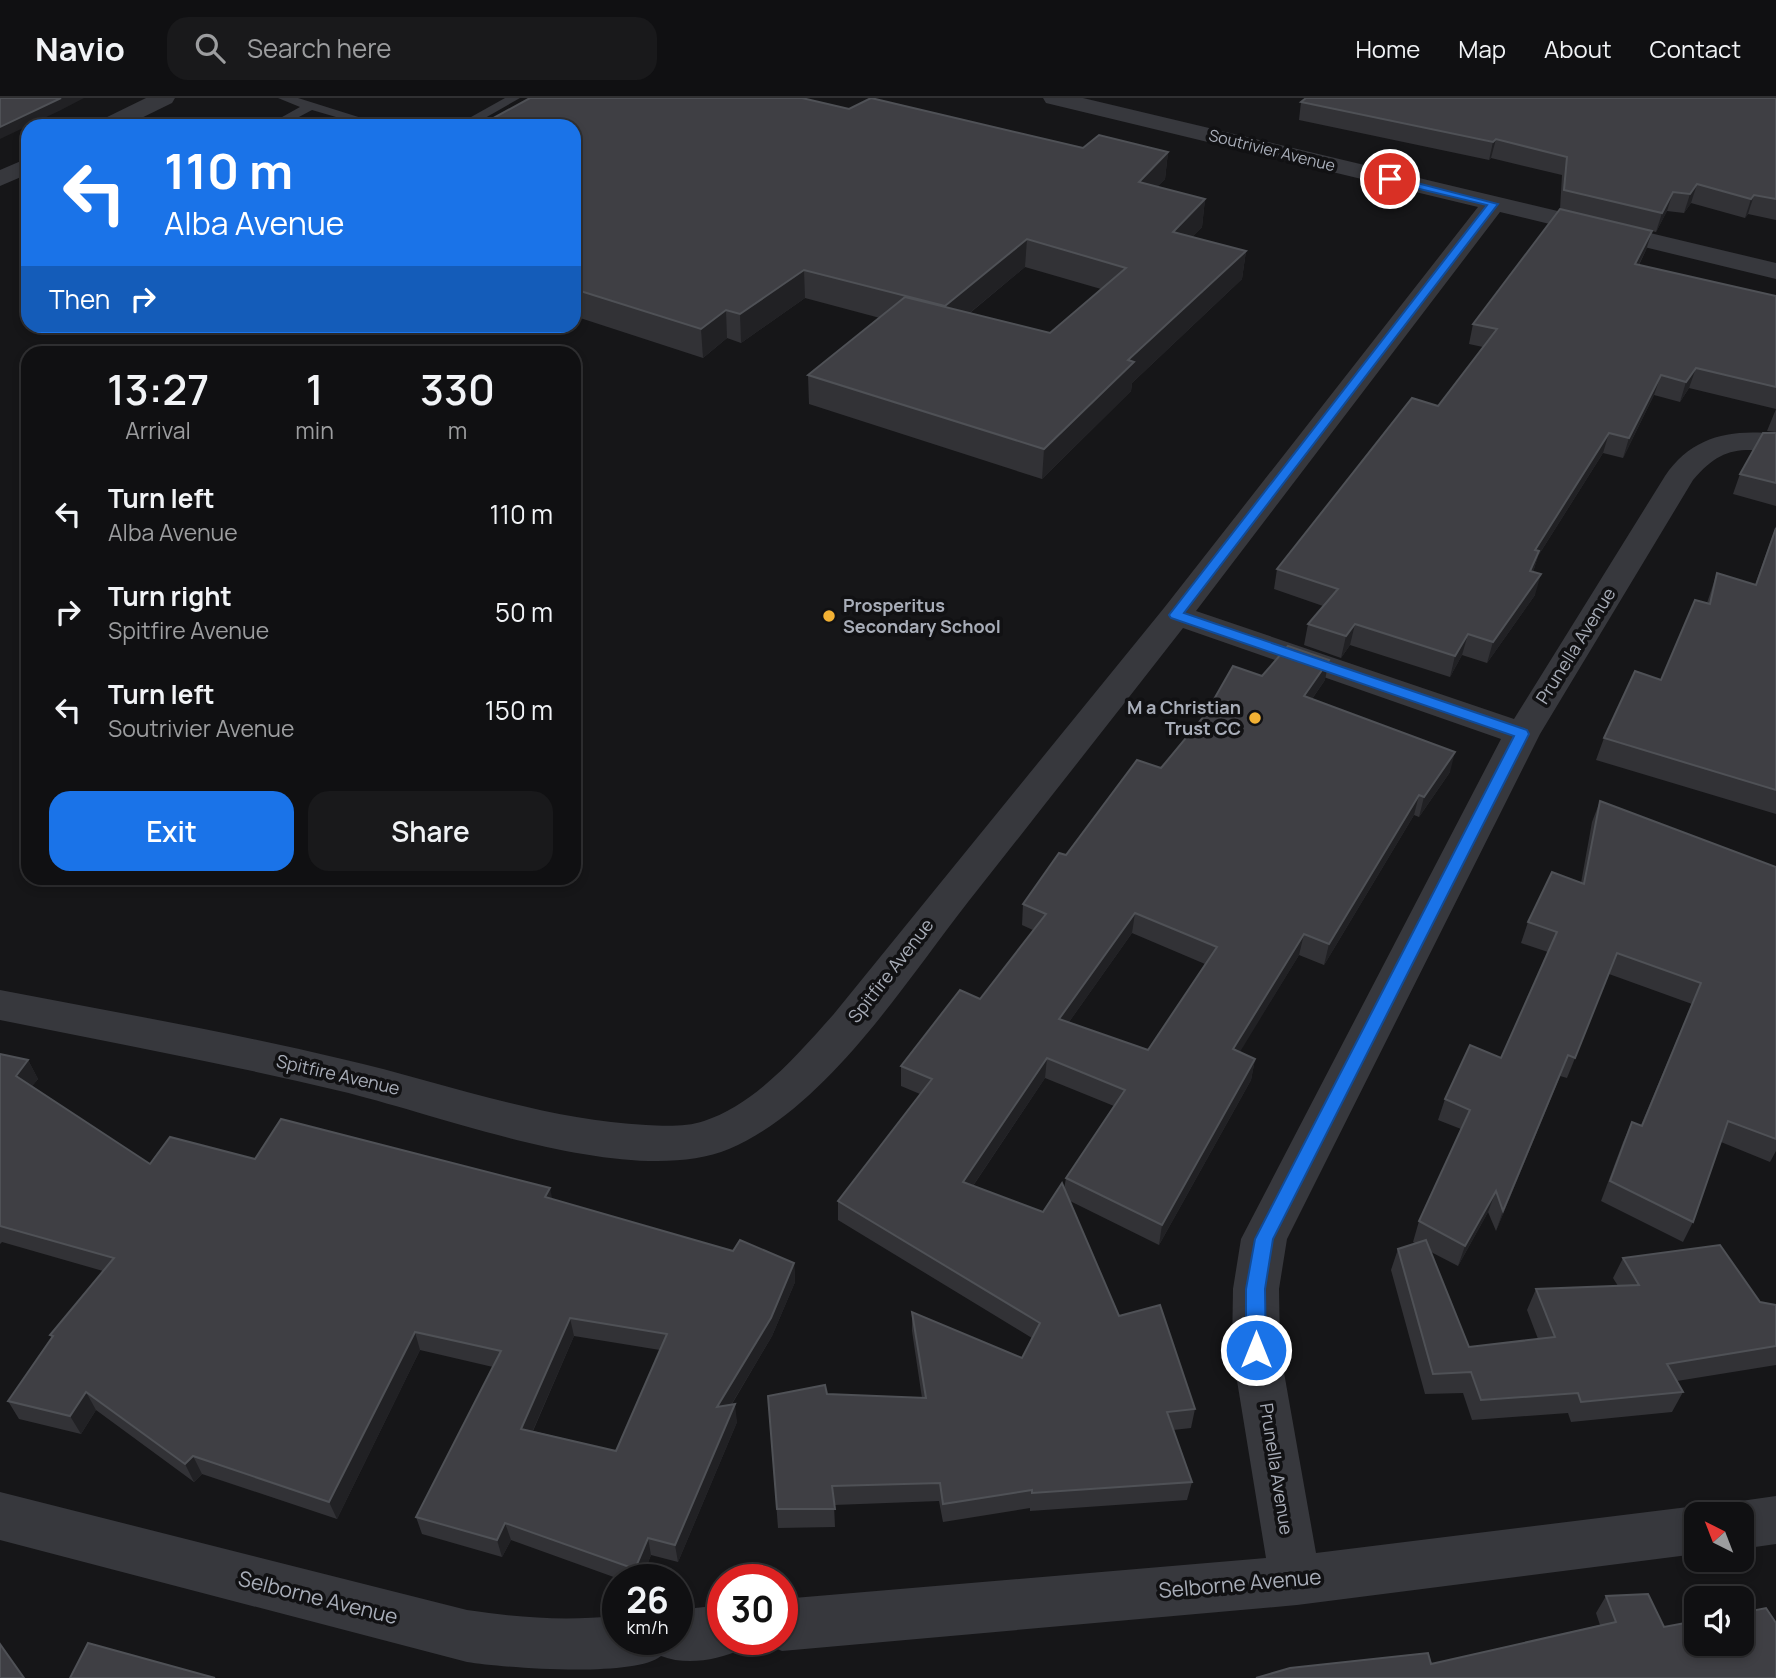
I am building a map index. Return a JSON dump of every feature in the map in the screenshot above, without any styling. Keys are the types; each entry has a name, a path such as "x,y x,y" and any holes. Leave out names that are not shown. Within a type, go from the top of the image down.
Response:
{"street":[{"path":"121,119 164,98"},
{"name":"Soutrivier Avenue","path":"1054,98 1776,271"},
{"path":"0,179 21,168"},
{"name":"Spitfire Avenue","path":"0,1005 344,1075 544,1126 616,1141 670,1143 708,1139 754,1116 796,1084 848,1026 1175,615 1493,204"},
{"name":"Prunella Avenue","path":"1297,1580 1287,1537 1256,1350 1256,1289 1264,1239 1522,734 1681,476 1694,458 1706,449 1727,443 1756,440 1776,443"},
{"path":"1175,615 1522,734"},
{"name":"Selborne Avenue","path":"0,1516 467,1636 510,1643 566,1647 602,1644"},
{"path":"1754,1523 1776,1520"},
{"name":"Selborne Avenue","path":"798,1624 1297,1580 1684,1532"}],"lane":[{"path":"284,98 356,119"},
{"path":"474,119 514,98"},
{"path":"286,119 311,106"}],"building":[{"path":"0,98 61,98 0,127"},
{"path":"530,98 802,98 849,109 871,98 1083,148 1099,135 1168,152 1139,182 1205,199 1173,232 1246,251 1128,360 1134,362 1044,449 808,375 905,297 1050,333 1126,268 1027,239 945,306 804,270 740,314 726,310 701,329 581,291 581,119 492,119"},
{"path":"1306,98 1776,98 1776,199 1754,195 1751,199 1697,184 1690,194 1673,192 1662,213 1564,190 1567,157 1496,139 1493,142 1301,102"},
{"path":"1560,209 1652,231 1635,264 1776,296 1776,387 1696,368 1686,382 1661,375 1629,438 1609,433 1535,550 1539,551 1530,571 1541,574 1493,642 1468,634 1455,656 1355,624 1346,636 1308,624 1338,589 1277,569 1412,398 1438,406 1497,329 1473,324"},
{"path":"1763,433 1776,433 1776,483 1740,474"},
{"path":"1776,528 1776,790 1604,738 1635,671 1661,680 1695,600 1710,604 1717,573 1756,585"},
{"path":"1288,646 1329,660 1304,696 1455,752 1424,797 1419,795 1329,944 1304,934 1233,1049 1255,1059 1162,1225 1066,1178 1125,1090 1047,1058 963,1182 1043,1212 1062,1183 1119,1316 1160,1305 1195,1409 1167,1412 1192,1482 1032,1493 1032,1490 943,1504 940,1483 832,1486 835,1509 777,1509 768,1396 825,1385 827,1394 926,1398 912,1312 1022,1358 1040,1323 838,1201 932,1079 901,1066 960,990 980,999 1046,914 1023,904 1059,853 1066,855 1137,760 1161,768 1205,715 1233,666 1262,676","holes":["1135,913 1217,947 1148,1050 1059,1019"]},
{"path":"1600,801 1776,867 1776,1139 1728,1121 1693,1222 1610,1181 1632,1122 1642,1126 1701,983 1617,953 1575,1058 1568,1055 1503,1211 1496,1191 1465,1246 1419,1221 1470,1110 1445,1099 1470,1045 1501,1058 1557,932 1528,922 1552,872 1584,884"},
{"path":"0,1054 28,1060 16,1076 150,1164 170,1137 255,1159 281,1119 550,1188 545,1197 733,1251 740,1240 794,1263 771,1318 717,1407 735,1404 675,1545 648,1538 637,1564 621,1564 505,1523 497,1540 416,1517 501,1351 415,1332 329,1502 193,1456 185,1464 86,1392 70,1416 8,1401 53,1336 50,1335 114,1258 0,1226","holes":["570,1318 667,1334 616,1451 521,1429"]},
{"path":"1426,1240 1469,1347 1555,1337 1536,1289 1639,1285 1623,1258 1720,1245 1760,1302 1776,1305 1776,1346 1667,1364 1683,1392 1581,1402 1578,1393 1481,1400 1471,1372 1433,1374 1398,1249"},
{"path":"1648,1594 1664,1627 1684,1623 1684,1656 1754,1656 1754,1610 1766,1608 1776,1623 1776,1678 1256,1678 1290,1668 1428,1653 1431,1664 1616,1622 1606,1596"},
{"path":"88,1643 215,1678 70,1678"},
{"path":"0,1644 24,1678 0,1678"}],"place":[{"name":"Prosperitus Secondary School","path":"829,616"},
{"name":"M a Christian Trust CC","path":"1255,718"}],"route":[{"path":"1256,1350 1256,1289 1264,1239 1522,734 1175,615 1493,204 1390,179"}]}
